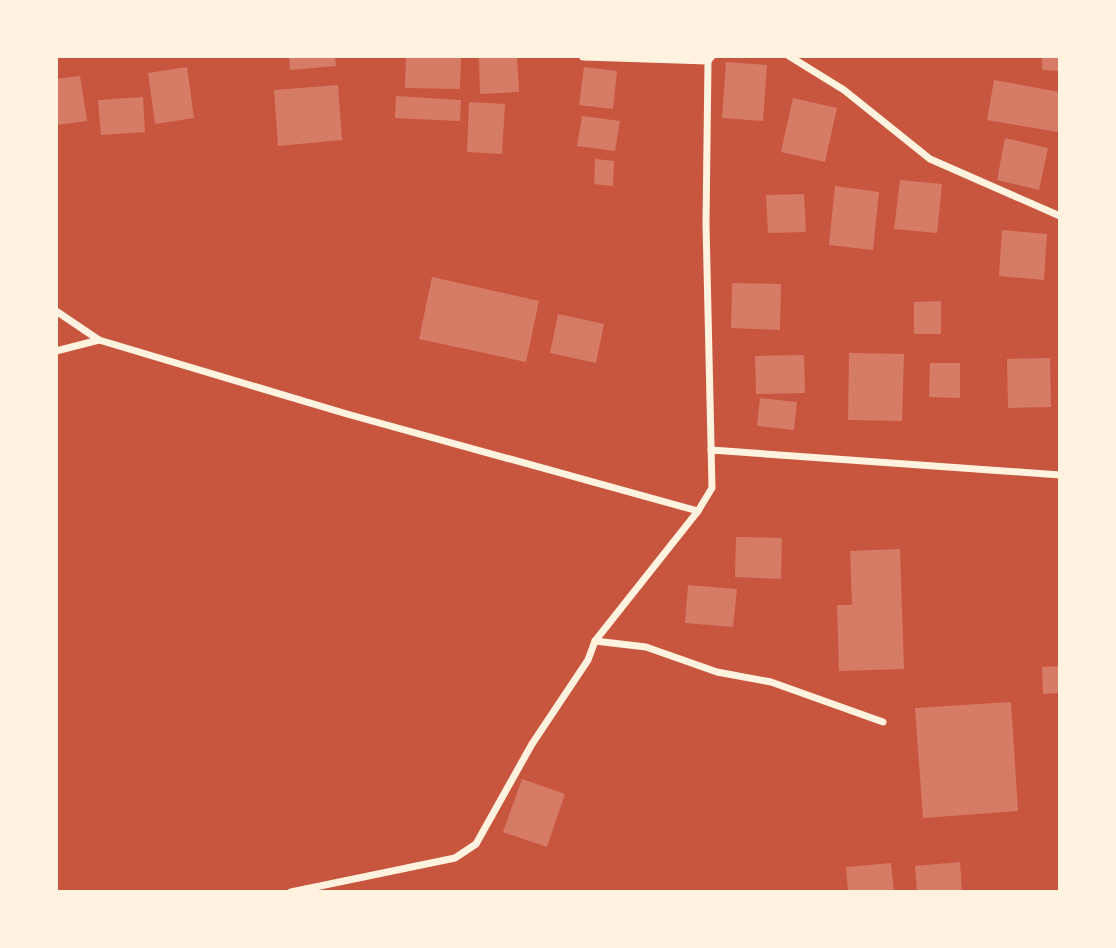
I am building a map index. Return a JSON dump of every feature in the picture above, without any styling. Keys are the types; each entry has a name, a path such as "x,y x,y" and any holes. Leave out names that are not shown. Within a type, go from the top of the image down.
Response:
{"street":[{"path":"789,56 845,90 930,159 1060,216"},
{"path":"291,892 455,859 476,844 532,744 588,660 595,641 698,511 712,488 706,224 710,59 583,57"},
{"path":"56,311 100,340 360,418 698,511"},
{"path":"56,351 100,340"},
{"path":"711,450 1060,475"},
{"path":"595,641 646,647 717,672 771,682 883,722"}],"building":[{"path":"289,56 335,56 336,66 290,70"},
{"path":"406,56 461,56 460,89 405,88"},
{"path":"479,56 517,56 519,92 480,94"},
{"path":"1042,56 1060,56 1060,71 1042,70"},
{"path":"726,62 767,65 763,121 722,118"},
{"path":"187,67 194,118 155,124 148,73"},
{"path":"584,67 617,71 613,109 579,105"},
{"path":"80,76 87,121 56,125 56,79"},
{"path":"994,80 1060,92 1058,132 987,120"},
{"path":"338,85 342,140 278,146 274,90"},
{"path":"396,96 461,100 460,121 395,118"},
{"path":"143,97 145,132 101,135 98,100"},
{"path":"793,98 837,108 825,162 781,152"},
{"path":"469,102 505,104 502,154 467,152"},
{"path":"582,116 620,121 615,151 577,146"},
{"path":"1005,138 1048,148 1039,190 997,180"},
{"path":"595,159 614,161 613,186 594,184"},
{"path":"900,180 942,184 937,233 894,229"},
{"path":"835,186 879,192 873,250 829,245"},
{"path":"804,194 806,232 768,233 766,195"},
{"path":"1002,230 1047,234 1044,280 999,276"},
{"path":"432,277 539,301 526,362 419,339"},
{"path":"732,283 781,284 780,330 731,328"},
{"path":"941,301 941,334 914,334 914,302"},
{"path":"558,314 604,324 596,363 550,353"},
{"path":"849,353 904,354 902,421 848,420"},
{"path":"804,355 805,393 756,394 755,356"},
{"path":"1050,358 1051,407 1008,408 1007,359"},
{"path":"930,363 960,363 960,398 929,397"},
{"path":"760,398 797,402 794,430 757,426"},
{"path":"736,537 782,538 781,579 735,577"},
{"path":"900,549 904,669 839,671 837,605 852,605 850,551"},
{"path":"688,585 737,589 733,627 685,623"},
{"path":"1060,666 1060,693 1043,694 1042,667"},
{"path":"1011,702 1018,811 923,818 915,708"},
{"path":"522,779 565,794 547,847 503,832"},
{"path":"960,862 962,892 917,892 915,866"},
{"path":"891,863 894,892 848,892 846,867"}]}
